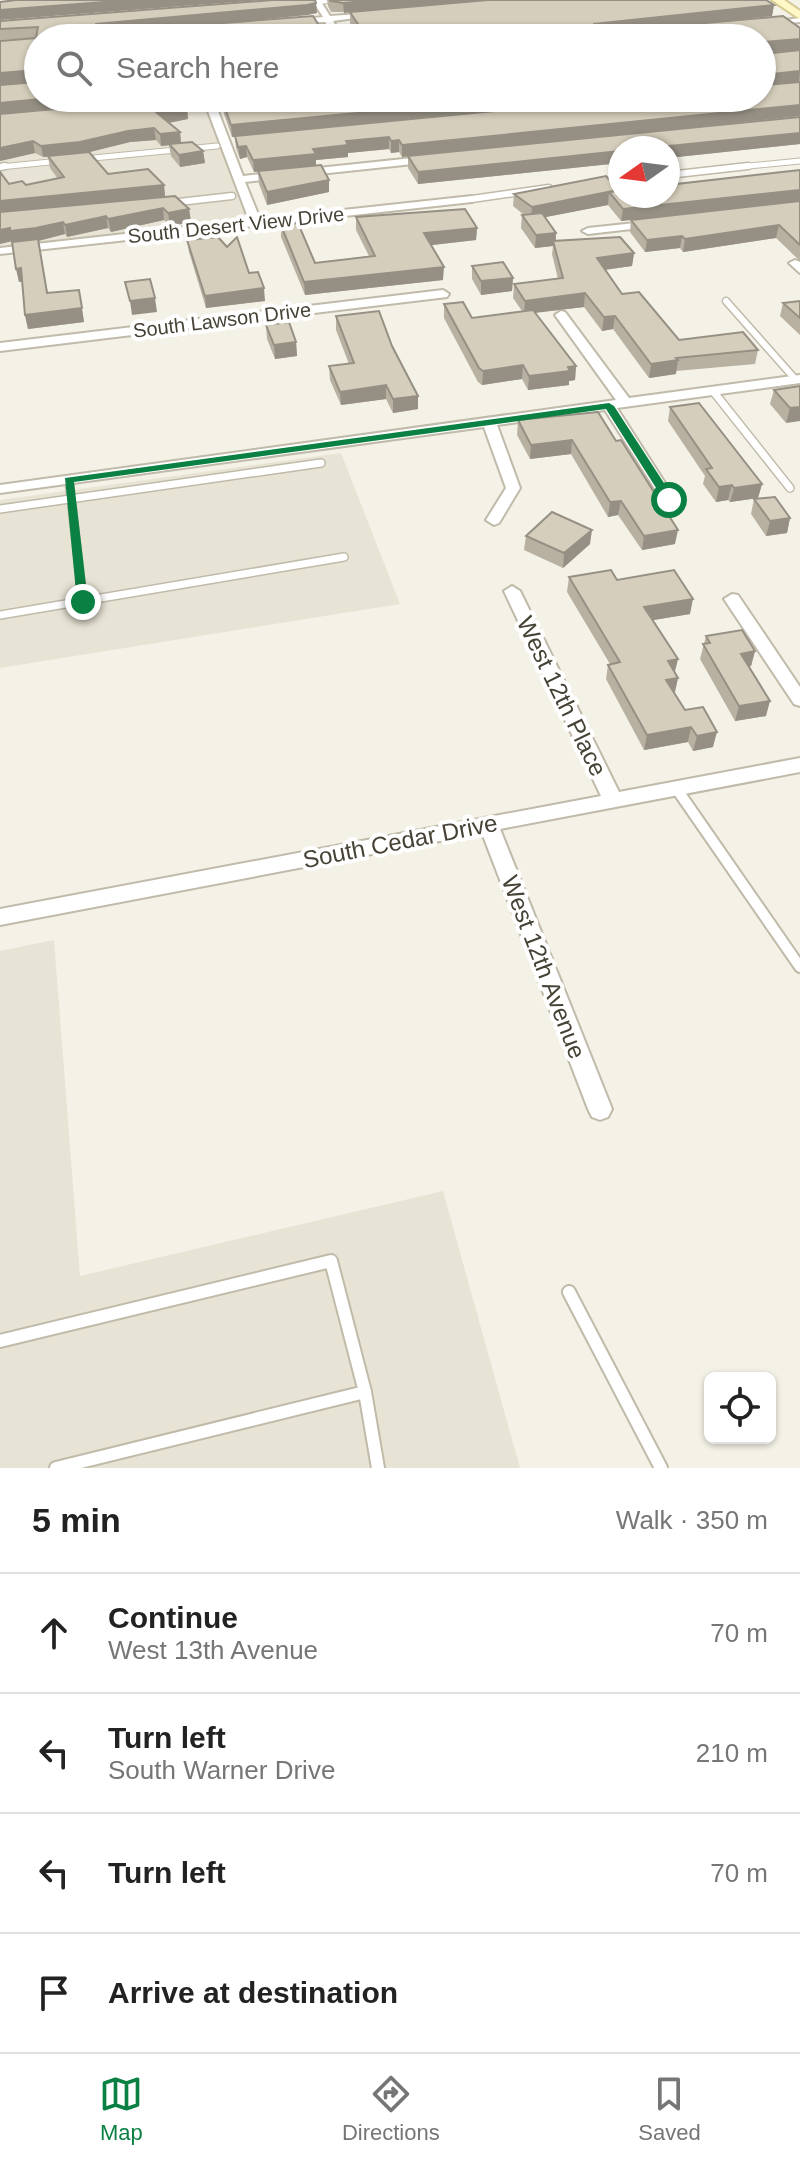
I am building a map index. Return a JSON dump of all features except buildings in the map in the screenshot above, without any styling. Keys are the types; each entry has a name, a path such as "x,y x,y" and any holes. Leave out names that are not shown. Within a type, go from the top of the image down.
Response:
{"street":[{"path":"777,0 800,18"},
{"path":"317,1 331,24"},
{"path":"283,23 391,14"},
{"path":"753,24 800,18"},
{"path":"214,112 256,223"},
{"path":"240,179 442,158"},
{"name":"South Desert View Drive","path":"0,251 472,199"},
{"path":"588,231 664,223"},
{"name":"South Lawson Drive","path":"0,347 443,294"},
{"path":"561,315 626,404"},
{"path":"0,489 798,379"},
{"path":"609,406 669,500"},
{"path":"489,422 513,488 494,520"},
{"name":"West 12th Place","path":"512,591 613,800"},
{"path":"732,599 800,700"},
{"name":"South Cedar Drive","path":"0,917 800,765"},
{"name":"West 12th Avenue","path":"488,824 600,1109"}],"lane":[{"path":"302,2 335,0"},
{"path":"78,159 217,146"},
{"path":"0,167 62,161"},
{"path":"680,174 800,161"},
{"path":"588,184 608,182"},
{"path":"472,199 478,195 557,187"},
{"path":"155,204 232,196"},
{"path":"726,301 798,379"},
{"path":"713,391 790,488"},
{"path":"0,509 321,463"},
{"path":"69,480 83,602"},
{"path":"0,615 344,557"},
{"path":"676,788 800,967"},
{"path":"0,1341 331,1261 365,1392 378,1468"},
{"path":"569,1292 661,1468"},
{"path":"56,1468 365,1392"}],"shaded area":[{"path":"0,99 24,99 24,112 209,112 250,217 246,221 0,247"},
{"path":"341,453 400,604 0,668 0,500"},
{"path":"54,940 80,1276 443,1191 520,1468 0,1468 0,951"}],"route":[{"path":"83,602 69,480 609,406 669,500"}]}
